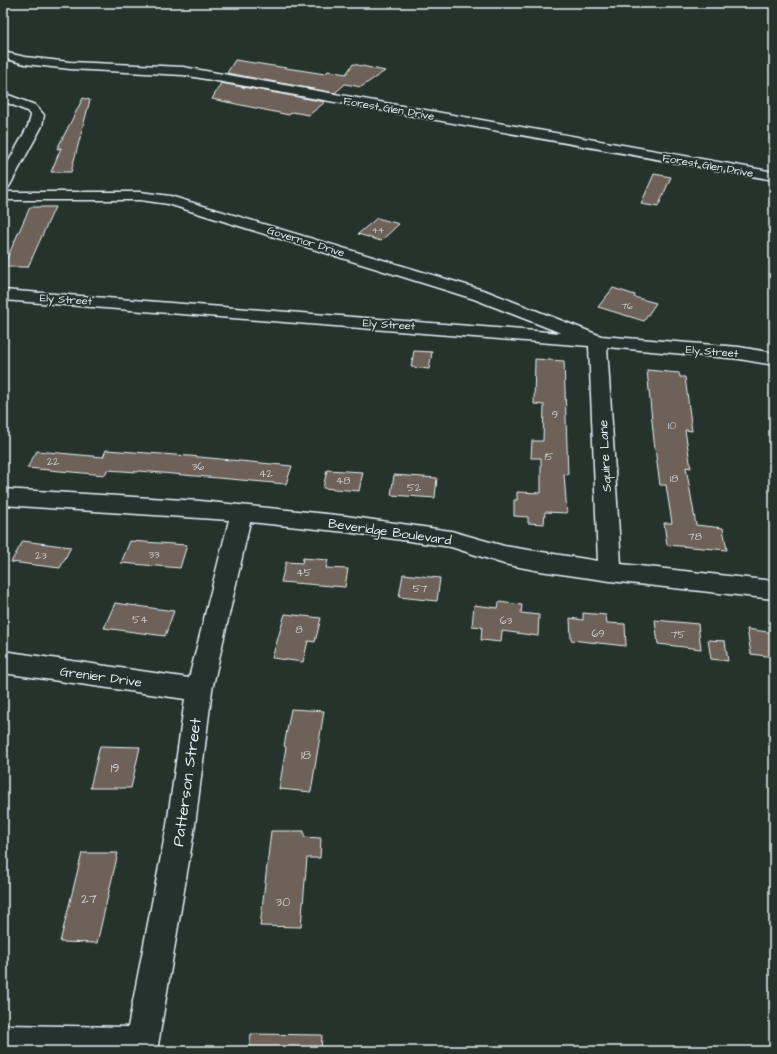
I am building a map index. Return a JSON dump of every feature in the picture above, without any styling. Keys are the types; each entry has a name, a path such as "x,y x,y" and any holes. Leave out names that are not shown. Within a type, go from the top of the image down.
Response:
{"street":[{"name":"Forest Glen Drive","path":"3,55 26,62 45,64 141,67 183,71 774,176"},
{"path":"3,97 31,108 38,115 35,126 3,185"},
{"name":"Governor Drive","path":"3,196 140,196 170,200 480,295 598,341"},
{"name":"Ely Street","path":"3,295 598,341 739,353 774,359"},
{"name":"Squire Lane","path":"598,341 610,572"},
{"name":"Beveridge Boulevard","path":"3,498 200,509 346,524 451,539 504,555 540,562 610,572 774,590"},
{"name":"Patterson Street","path":"141,1047 181,825 199,690 241,514"},
{"name":"Grenier Drive","path":"3,662 199,690"},
{"path":"3,1042 141,1047"}],"building":[{"path":"235,60 325,74 328,71 346,74 353,64 385,71 361,87 345,84 335,93 227,73"},
{"path":"221,83 325,102 309,115 292,112 289,115 212,99"},
{"path":"83,98 90,100 71,172 51,172 61,148 57,149"},
{"path":"654,174 671,177 658,207 641,204"},
{"path":"30,207 55,207 28,267 3,267"},
{"path":"377,218 399,224 381,241 358,234"},
{"path":"613,288 635,295 634,297 656,303 644,321 598,307"},
{"path":"414,351 432,352 429,369 411,367"},
{"path":"535,359 564,361 568,475 564,474 567,513 545,512 544,524 528,523 528,517 514,516 514,500 517,500 517,492 541,493 541,458 531,458 532,441 543,441 544,405 534,404"},
{"path":"647,370 679,373 680,377 685,377 692,431 685,430 691,468 686,467 696,525 723,528 727,550 667,545 664,523 672,523 666,485 660,485"},
{"path":"106,450 292,466 286,484 139,471 107,470 105,475 27,468 37,451 103,457"},
{"path":"327,470 363,472 359,491 323,488"},
{"path":"394,475 437,478 435,498 391,495"},
{"path":"23,541 71,547 60,568 11,562"},
{"path":"130,541 187,545 180,568 121,563"},
{"path":"303,558 328,560 326,568 348,569 345,587 281,582 286,562 302,563"},
{"path":"403,574 440,578 437,601 399,597"},
{"path":"499,602 522,605 521,613 539,615 538,636 502,631 501,642 481,640 482,627 472,626 474,605 498,608"},
{"path":"115,603 174,611 165,636 104,628"},
{"path":"583,613 606,615 607,623 625,624 626,646 571,640 570,618 583,620"},
{"path":"285,614 321,618 315,642 308,641 303,662 272,658"},
{"path":"655,620 698,624 701,649 658,644"},
{"path":"747,629 774,633 774,657 751,654"},
{"path":"708,640 725,641 728,661 711,659"},
{"path":"291,709 324,711 311,792 279,789 286,747 284,746"},
{"path":"100,746 140,747 131,788 90,788"},
{"path":"271,831 304,831 304,837 321,838 320,858 307,858 301,927 260,926"},
{"path":"82,853 118,853 97,943 60,942"},
{"path":"251,1034 322,1035 321,1051 249,1051"}]}
